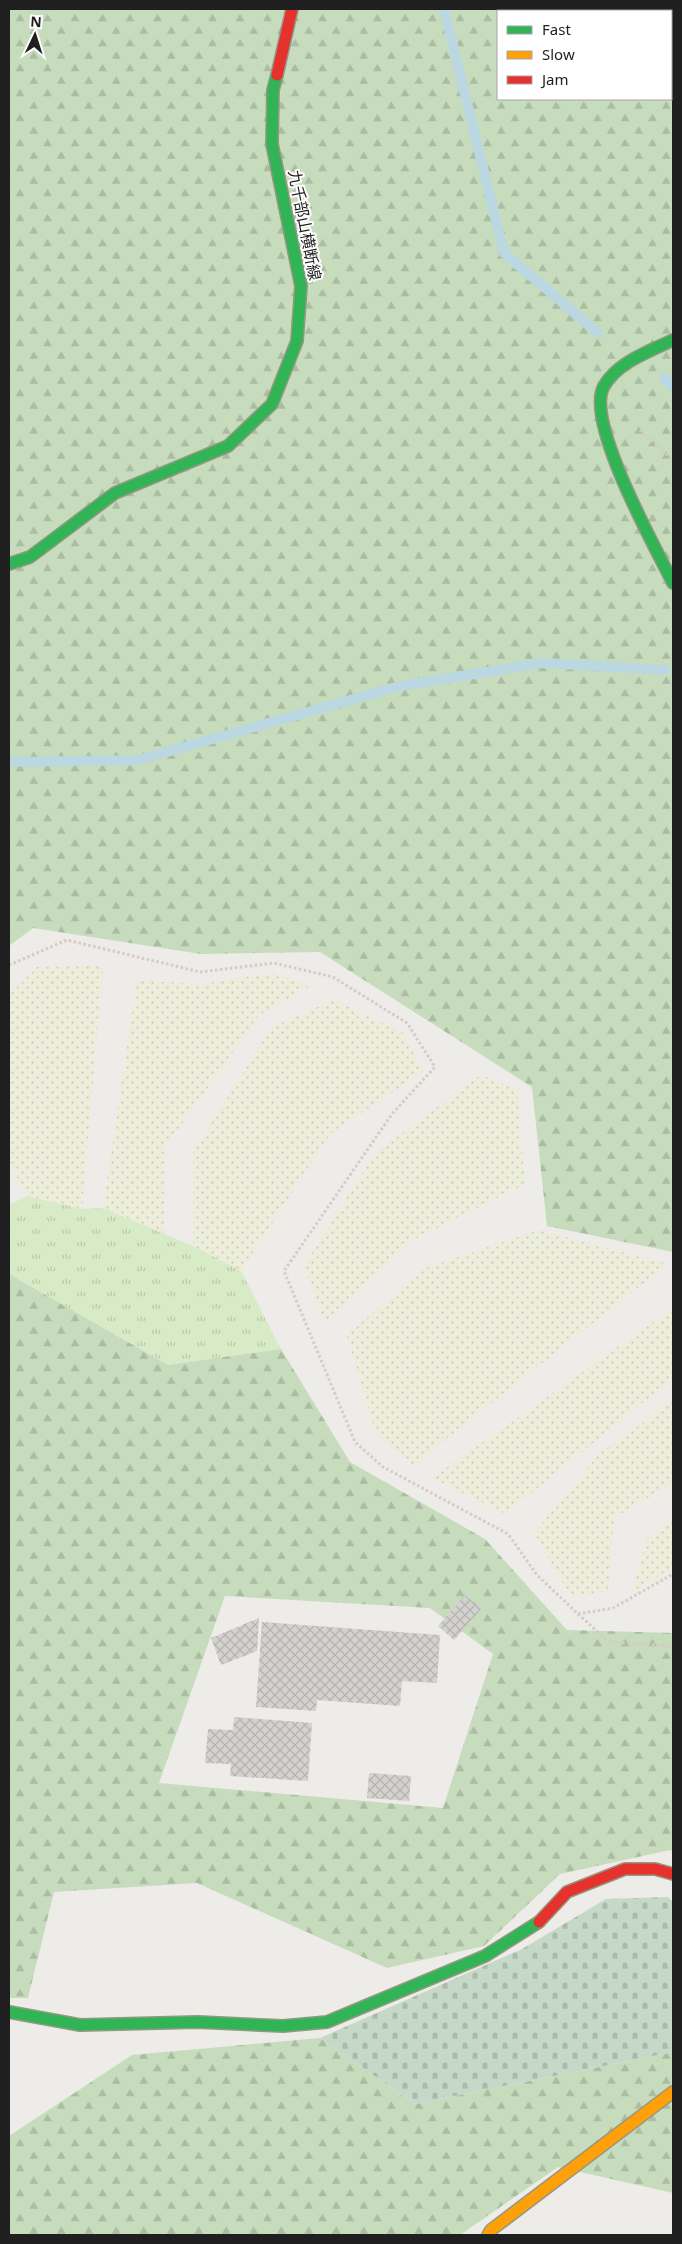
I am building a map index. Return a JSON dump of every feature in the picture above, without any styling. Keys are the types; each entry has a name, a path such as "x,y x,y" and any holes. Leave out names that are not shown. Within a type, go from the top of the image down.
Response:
{"street":[{"name":"九千部山横断線","path":"9,564 30,557 116,493 228,446 272,404 297,341 301,286 272,144 273,90 292,9"},
{"path":"673,340 636,357 610,377 600,395 600,419 618,465 673,583"},
{"path":"9,2012 80,2025 198,2022 283,2026 327,2022 485,1956 535,1926 567,1892 625,1869 655,1869 673,1874"},
{"path":"488,2235 491,2230 558,2178 673,2092"}],"path":[{"path":"9,965 67,940 200,972 274,963 333,977 407,1023 435,1067 392,1114 284,1271 356,1442 383,1467 508,1534 537,1575 609,1642 673,1646"},
{"path":"578,1614 613,1608 673,1574"}],"green space":[{"path":"9,9 673,9 673,1252 547,1226 532,1087 320,952 201,954 33,928 9,946"},
{"path":"103,965 82,1209 27,1196 9,1162 9,995 37,967"},
{"path":"273,973 310,986 259,1015 165,1148 164,1233 103,1208 137,980 201,984"},
{"path":"334,1000 402,1032 424,1071 330,1134 241,1271 193,1246 193,1153 271,1027"},
{"path":"481,1075 517,1089 525,1184 413,1240 325,1322 304,1266 375,1153"},
{"path":"27,1196 82,1209 103,1208 193,1246 241,1271 281,1349 168,1365 9,1274 9,1205"},
{"path":"539,1230 668,1264 413,1465 375,1432 347,1335 425,1268"},
{"path":"9,1274 168,1365 281,1349 350,1462 485,1539 567,1630 673,1633 673,1852 670,1850 560,1874 484,1946 387,1968 197,1883 54,1892 28,1998 9,1998","holes":["225,1596 430,1608 493,1654 443,1808 159,1783"]},
{"path":"673,1308 673,1378 506,1514 432,1478"},
{"path":"673,1401 673,1483 614,1518 608,1591 571,1597 534,1533 600,1453"},
{"path":"673,1521 673,1568 632,1592 647,1538"},
{"path":"668,1897 673,1902 673,2052 415,2104 320,2038 522,1949 606,1899"},
{"path":"320,2038 415,2104 673,2052 673,2193 558,2167 460,2235 9,2235 9,2136 132,2055"}],"building":[{"path":"465,1595 481,1609 454,1640 438,1626"},
{"path":"259,1618 257,1651 221,1665 211,1638"},
{"path":"262,1622 440,1635 437,1683 402,1681 400,1706 317,1700 316,1711 256,1707"},
{"path":"234,1717 312,1723 308,1781 230,1776 231,1764 205,1763 208,1729 233,1730"},
{"path":"369,1773 411,1776 409,1801 367,1798"}],"waterway":[{"path":"444,9 504,253 598,333"},
{"path":"664,378 673,387"},
{"path":"9,762 138,760 400,686 542,663 665,670"}],"traffic: fast":[{"path":"9,564 30,557 115,493 228,446 272,404 297,341 301,286 272,144 273,90 277,75"},
{"path":"673,340 635,358 617,370 604,386 600,403 612,454 624,484 673,583"},
{"path":"9,2012 80,2025 198,2022 283,2026 327,2022 485,1956 539,1922"}],"traffic: slow":[{"path":"488,2235 491,2230 673,2092"}],"traffic: jam":[{"path":"277,75 292,9"},
{"path":"539,1922 567,1892 625,1869 655,1869 673,1874"}]}
